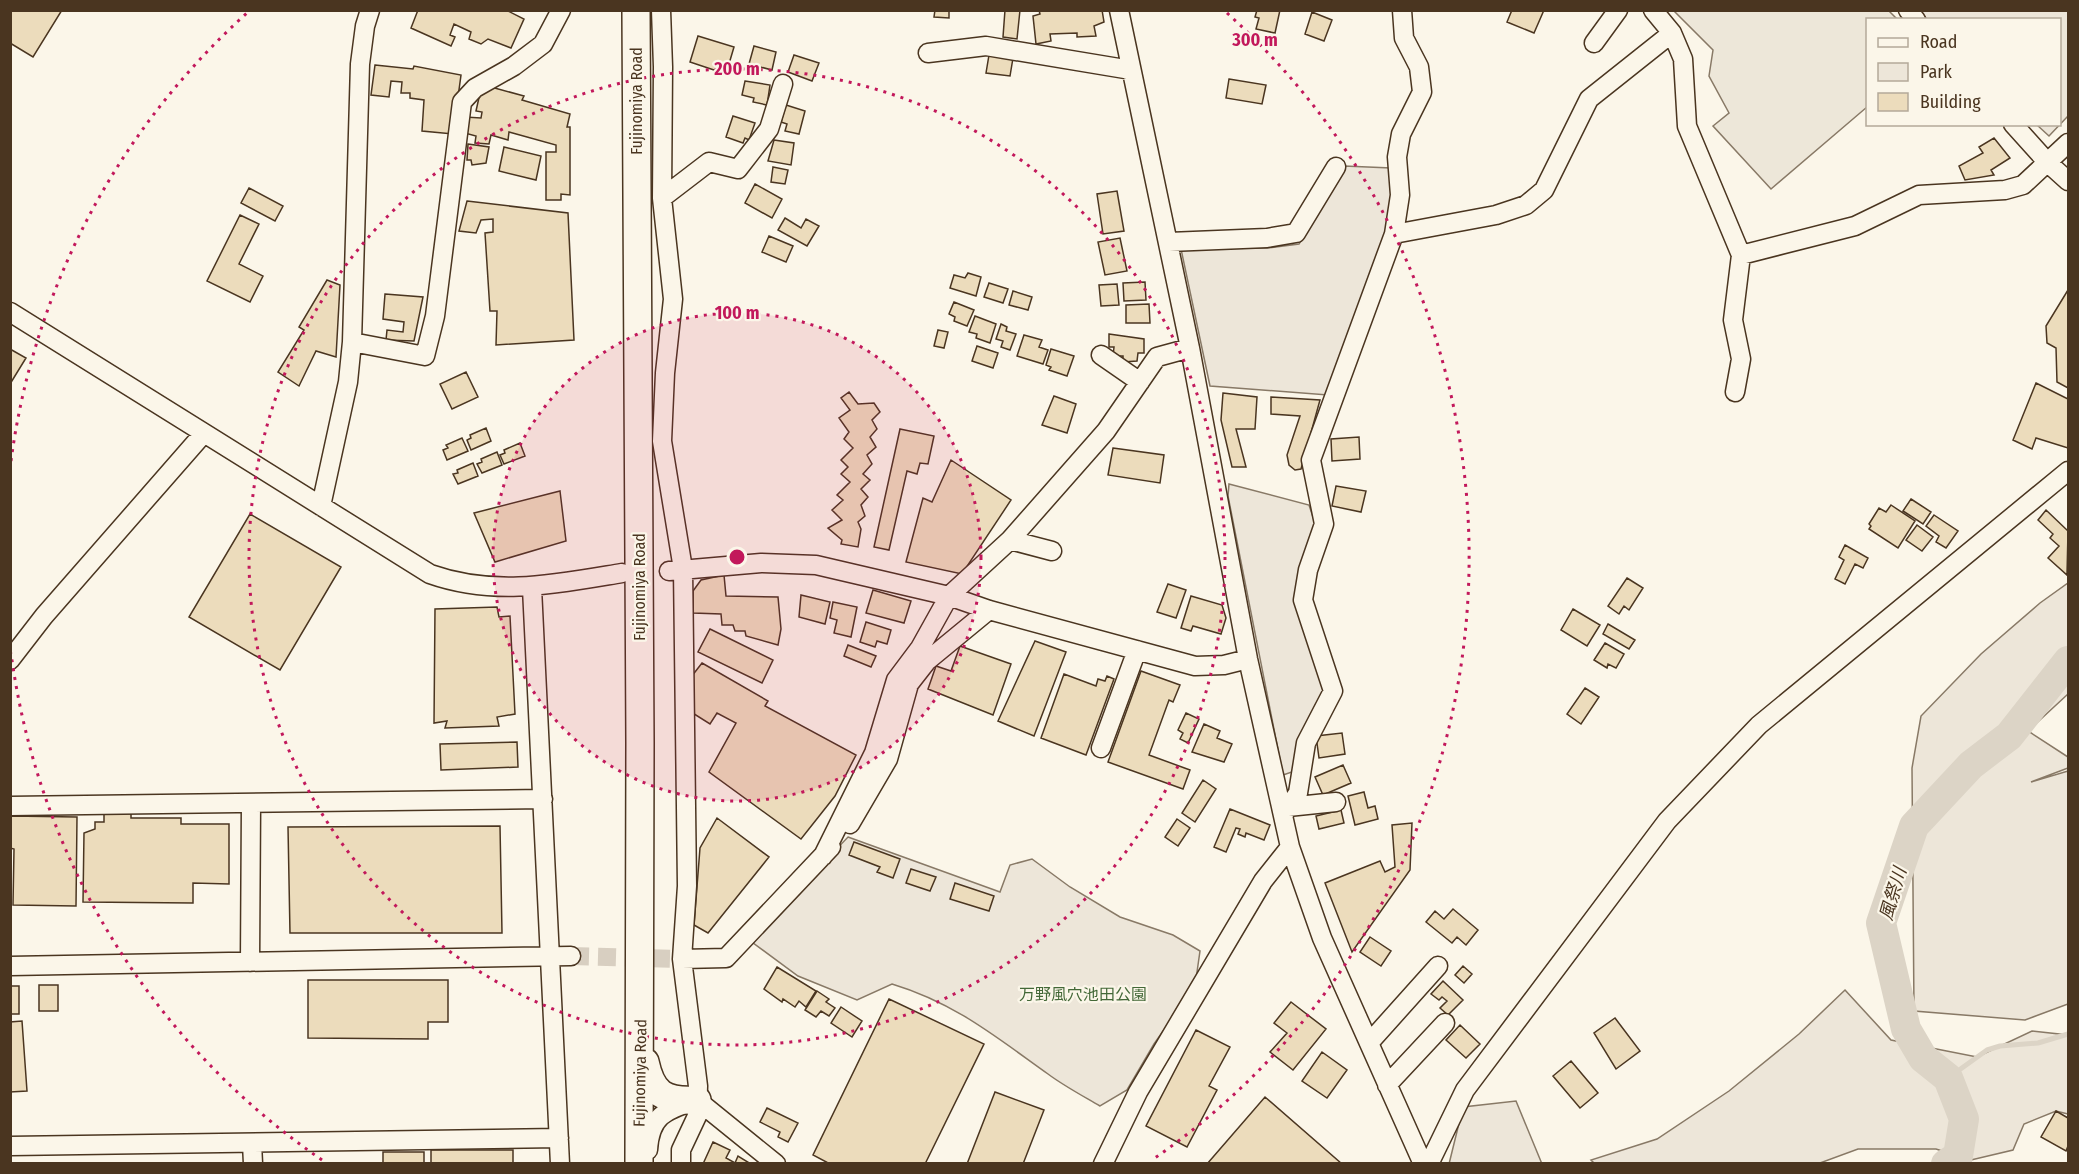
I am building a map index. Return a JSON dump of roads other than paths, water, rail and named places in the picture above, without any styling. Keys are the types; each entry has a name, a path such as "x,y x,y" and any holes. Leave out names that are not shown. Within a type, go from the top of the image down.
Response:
{"highway":[{"name":"Fujinomiya Road","path":"636,10 641,1046 639,1164"},
{"path":"641,1046 652,1087 670,1098 697,1100"}],"street":[{"path":"321,506 348,382 352,342 360,64 370,10"},
{"path":"352,342 425,356 435,316 462,102 475,88 514,66 543,45 561,10"},
{"path":"661,10 662,198 673,299 665,374 662,441 676,570 687,886 682,959 698,1086 697,1116 681,1150 681,1164"},
{"path":"1119,10 1169,242 1248,659 1285,811 1290,846 1322,938 1423,1164"},
{"path":"1285,811 1298,793 1306,742 1333,691 1303,600 1308,570 1324,524 1311,460 1394,234 1400,195 1397,157 1401,134 1422,92 1419,67 1404,38 1402,10"},
{"path":"1594,43 1618,10"},
{"path":"1653,10 1672,33 1683,59 1687,126 1741,255 1733,320 1741,359 1735,392"},
{"path":"1394,234 1496,215 1526,205 1544,190 1589,99 1672,33"},
{"path":"928,53 986,46 1131,70"},
{"path":"662,198 709,162 738,169 769,129 783,84"},
{"path":"2015,126 2048,163 2068,181"},
{"path":"1741,255 1855,226 1919,195 2005,190 2023,185 2068,143"},
{"path":"1169,242 1267,238 1296,234 1336,167"},
{"path":"10,312 430,574 457,584 487,588 532,588 622,573"},
{"path":"823,856 874,753 896,680 920,648 949,596 1010,540 1106,431 1157,357 1190,348"},
{"path":"1101,355 1140,382"},
{"path":"11,658 44,616 204,433"},
{"path":"1430,1164 1465,1090 1667,820 1759,725 2068,471"},
{"path":"1010,540 1052,551"},
{"path":"676,570 761,563 816,565 949,596 989,610 1195,666 1224,665 1248,659"},
{"path":"532,588 560,1164"},
{"path":"682,959 726,958 823,856 844,832 888,759 909,684 927,661 989,610"},
{"path":"1101,748 1137,651"},
{"path":"10,806 543,799"},
{"path":"1285,811 1336,802"},
{"path":"250,962 251,803"},
{"path":"1103,1164 1144,1082 1263,881 1290,846"},
{"path":"10,966 571,956"},
{"path":"1369,1043 1438,966"},
{"path":"1388,1085 1445,1023"},
{"path":"647,1164 648,1136 656,1120 666,1110 697,1100"},
{"path":"697,1100 776,1164"},
{"path":"10,1146 559,1138"},
{"path":"252,1143 253,1164"}],"waterway":[{"name":"風祭川","path":"1946,1164 1958,1156 1964,1119 1948,1078 1923,1058 1906,1029 1881,923 1914,826 1971,765 2009,736 2068,661"},
{"path":"1948,1078 1987,1050 2000,1046 2038,1043 2068,1034"}],"tunnel":[{"path":"571,956 682,959"}],"park label":[{"name":"万野風穴池田公園","path":"1083,994"}]}
